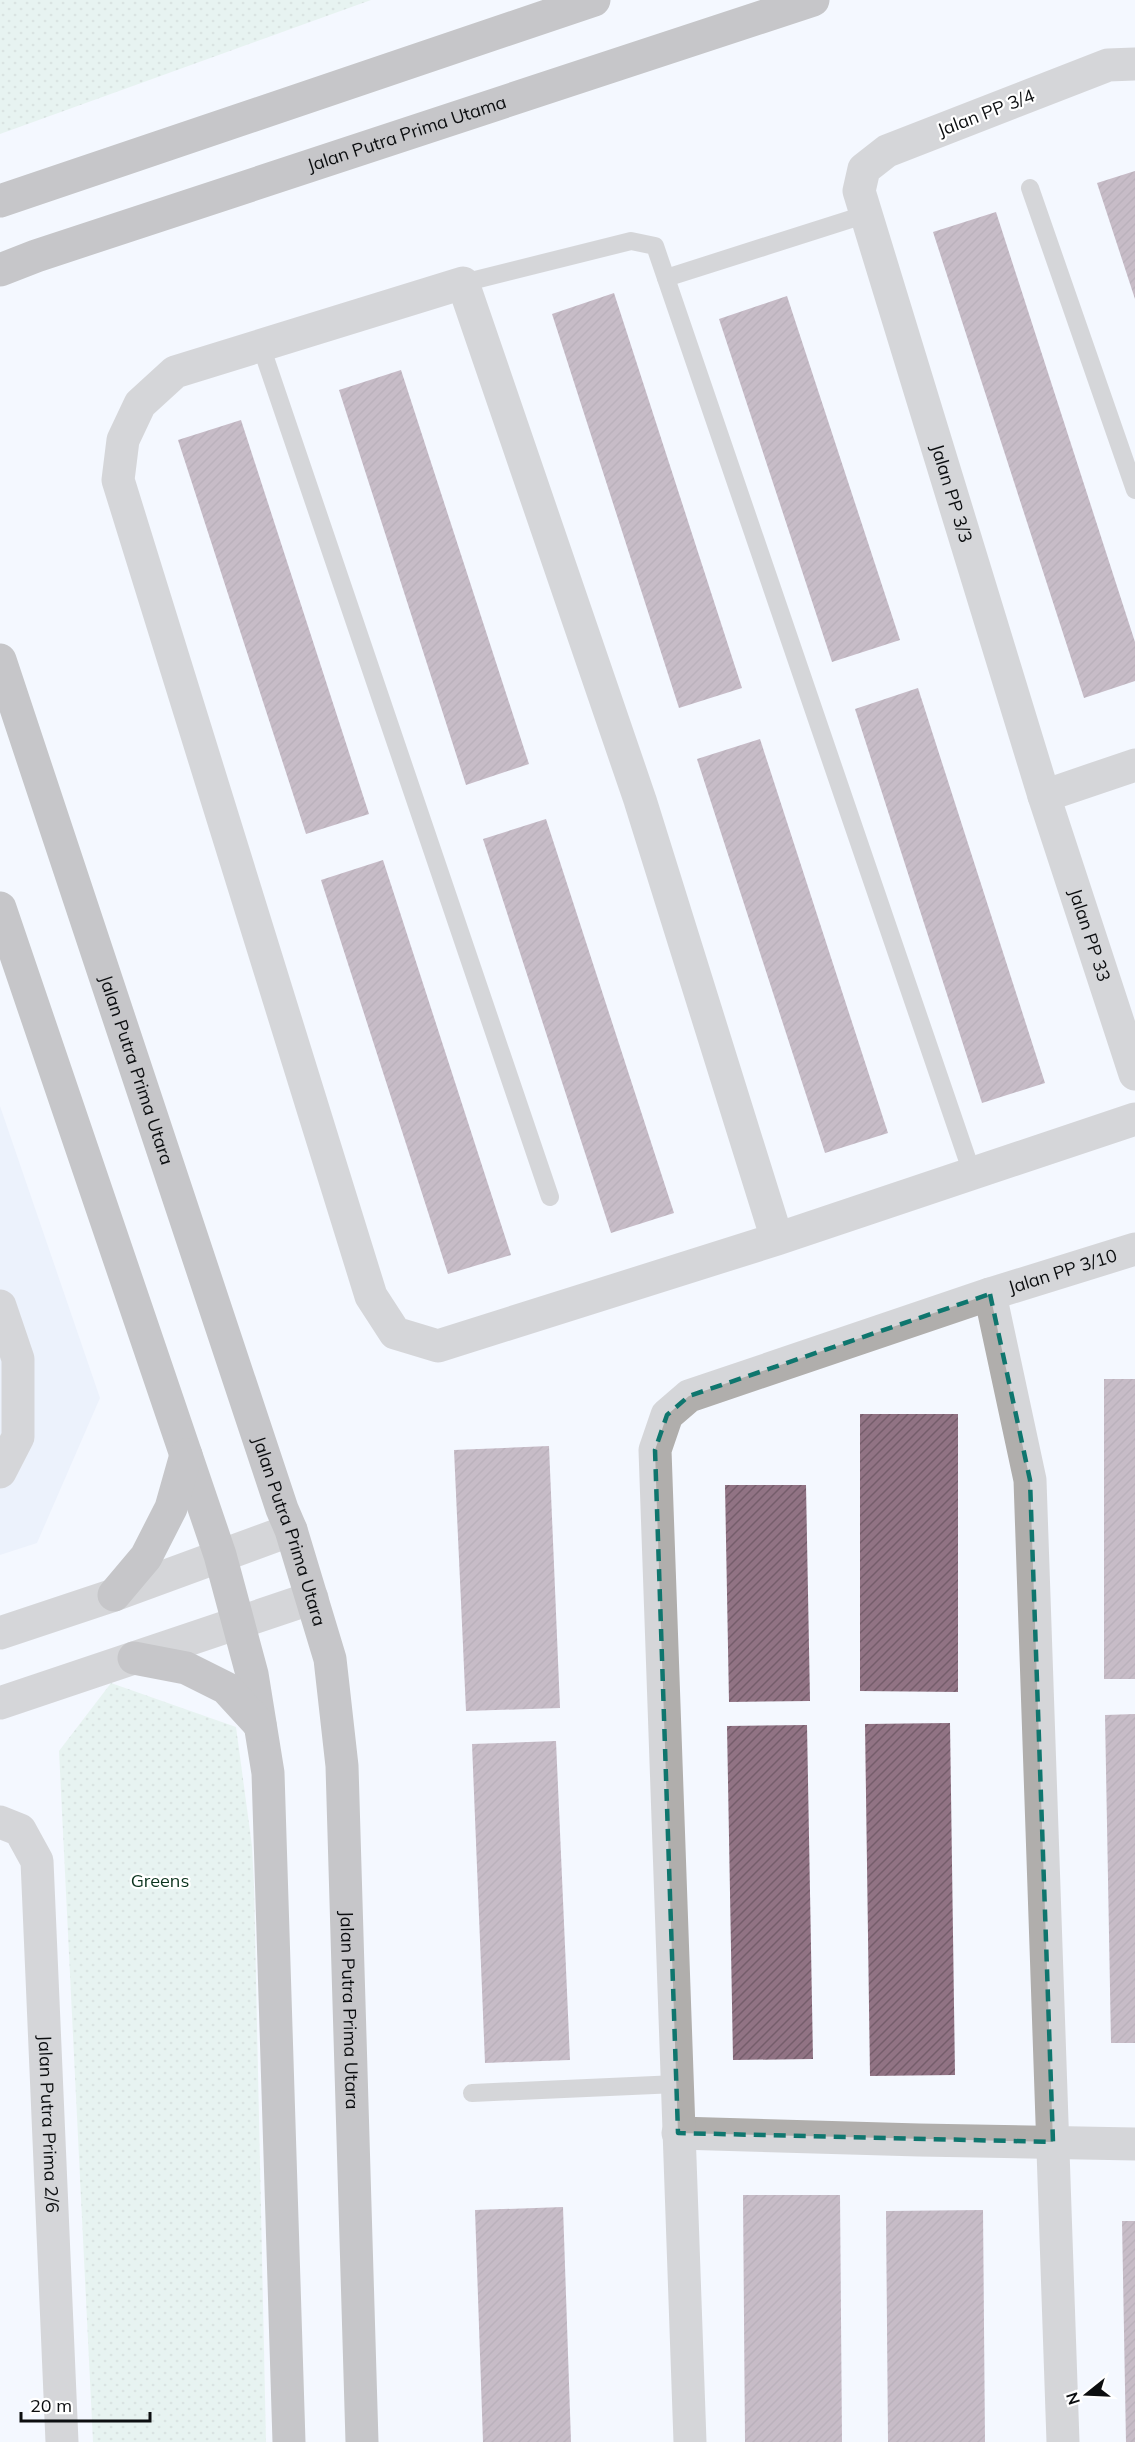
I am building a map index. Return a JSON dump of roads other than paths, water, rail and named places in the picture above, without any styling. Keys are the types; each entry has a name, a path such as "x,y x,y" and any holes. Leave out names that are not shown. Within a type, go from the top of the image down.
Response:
{"main road":[{"path":"0,201 594,0"},
{"name":"Jalan Putra Prima Utama","path":"0,270 47,252 813,0"},
{"name":"Jalan Putra Prima Utara","path":"0,660 282,1509 291,1530 330,1659 342,1766 362,2442"},
{"path":"0,908 220,1555 252,1674 268,1773 289,2442"},
{"path":"114,1595 146,1557 156,1538 171,1508 186,1455"},
{"path":"134,1659 186,1668 226,1688 260,1725"}],"street":[{"name":"Jalan PP 3/4","path":"863,202 864,169 887,151 1108,65 1135,64"},
{"name":"Jalan PP 3/3","path":"863,202 1044,796"},
{"path":"777,1239 640,800 463,283 175,372 140,404 123,440 118,480 371,1296 395,1333 438,1346 777,1239 1135,1119"},
{"path":"1044,796 1135,765"},
{"name":"Jalan PP 33","path":"1044,796 1135,1074"},
{"name":"Jalan PP 3/10","path":"690,2442 655,1450 667,1415 689,1396 990,1294 1135,1249"},
{"path":"990,1294 1030,1480 1063,2442"},
{"path":"0,1306 18,1359 18,1437 0,1472"},
{"path":"0,1633 114,1595 291,1530"},
{"path":"0,1703 312,1598"},
{"name":"Jalan Putra Prima 2/6","path":"0,1822 20,1830 37,1861 62,2442"},
{"path":"678,2133 1135,2144"}],"lane":[{"path":"1030,188 1135,490"},
{"path":"666,278 863,202"},
{"path":"463,283 631,241 655,246 972,1173"},
{"path":"261,346 550,1197"},
{"path":"472,2094 677,2084"}],"park label":[{"name":"Greens","path":"160,1881"}]}
